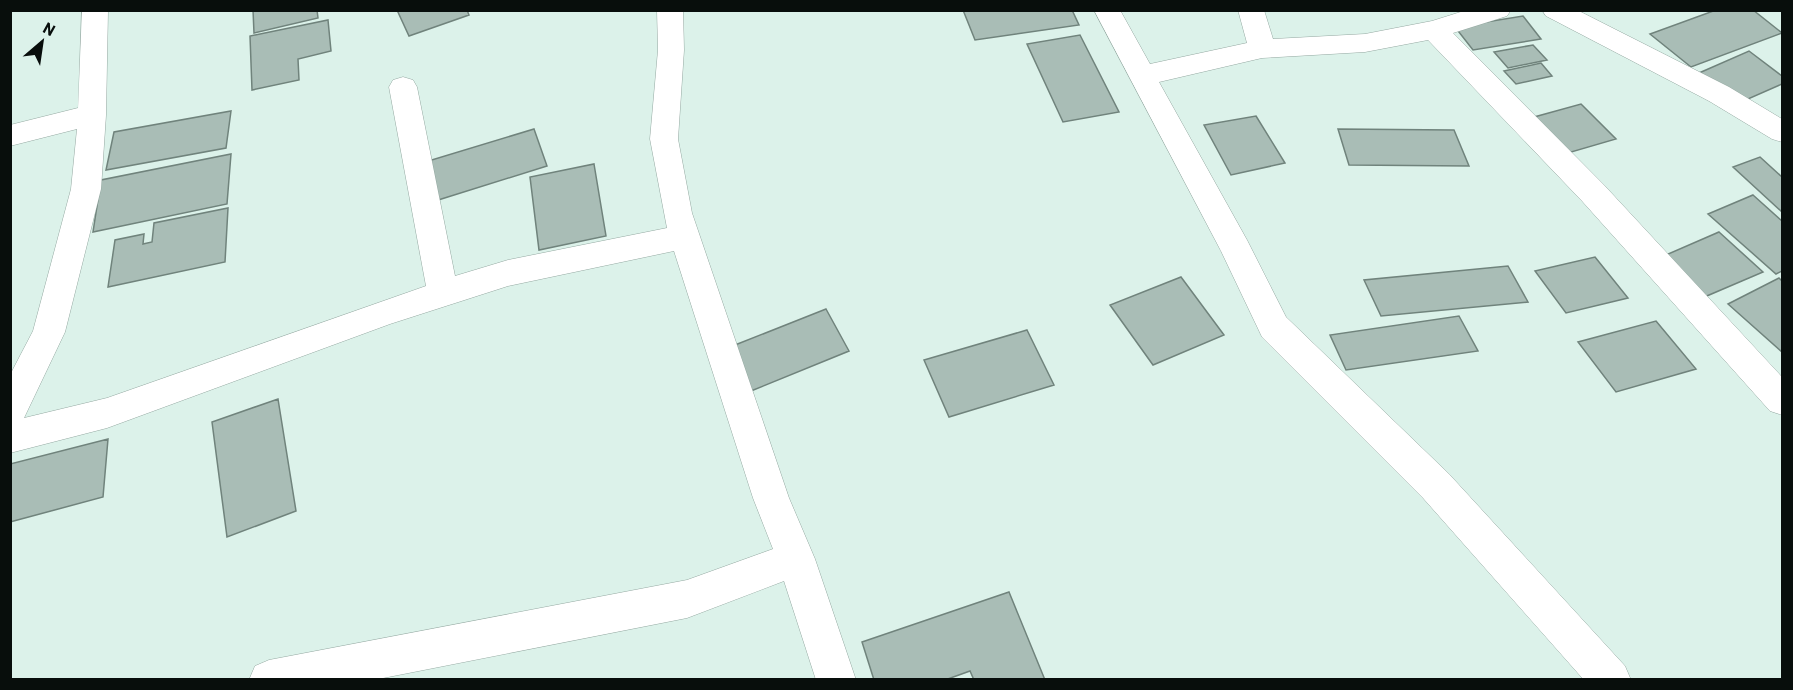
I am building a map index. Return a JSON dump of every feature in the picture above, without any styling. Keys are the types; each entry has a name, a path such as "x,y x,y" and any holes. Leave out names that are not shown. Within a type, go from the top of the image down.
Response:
{"street":[{"path":"10,411 49,332 86,189 92,115 95,10"},
{"path":"670,10 671,60 664,139 677,213 771,498 796,559 836,680"},
{"path":"1107,10 1236,249 1274,327 1436,486 1611,680"},
{"path":"1251,10 1262,49"},
{"path":"1141,76 1262,49 1365,43 1434,30 1498,10"},
{"path":"1555,10 1719,94 1782,132"},
{"path":"1434,30 1593,193 1782,400"},
{"path":"403,87 443,294"},
{"path":"10,136 92,115"},
{"path":"10,437 107,413 384,312 508,273 684,237"},
{"path":"269,680 328,674 687,599 796,559"}],"building":[{"path":"253,10 317,10 318,18 254,33"},
{"path":"397,10 467,10 469,15 409,36"},
{"path":"963,10 1072,10 1079,25 975,40"},
{"path":"1716,10 1753,10 1782,33 1691,67 1650,34"},
{"path":"1523,16 1541,39 1473,50 1455,27"},
{"path":"328,20 331,51 298,59 299,80 252,90 250,36"},
{"path":"1080,35 1119,112 1063,122 1027,44"},
{"path":"1533,45 1547,60 1508,68 1494,52"},
{"path":"1749,51 1782,76 1782,84 1739,103 1699,73"},
{"path":"1541,63 1552,76 1516,84 1504,71"},
{"path":"1581,104 1616,139 1561,155 1527,119"},
{"path":"231,111 226,148 106,170 114,132"},
{"path":"1256,116 1285,163 1231,175 1204,125"},
{"path":"534,129 547,166 435,201 425,162"},
{"path":"1338,129 1454,130 1469,166 1349,165"},
{"path":"231,154 227,204 93,232 101,180"},
{"path":"1760,157 1782,177 1782,212 1733,167"},
{"path":"594,164 606,236 539,250 530,177"},
{"path":"1753,195 1782,221 1782,271 1776,274 1708,214"},
{"path":"228,208 225,262 108,287 115,240 144,234 143,244 152,242 154,223"},
{"path":"1719,232 1763,272 1702,298 1659,258"},
{"path":"1595,257 1628,298 1566,313 1535,271"},
{"path":"1508,266 1528,302 1381,316 1364,280"},
{"path":"1181,277 1224,335 1153,365 1110,305"},
{"path":"1779,278 1782,281 1782,352 1728,304"},
{"path":"826,309 849,351 751,391 730,347"},
{"path":"1459,316 1478,351 1346,370 1330,335"},
{"path":"1656,321 1696,369 1616,392 1578,342"},
{"path":"1027,330 1054,385 949,417 924,360"},
{"path":"278,399 296,511 227,537 212,422"},
{"path":"108,439 103,497 10,522 10,464"},
{"path":"1009,592 1045,680 974,680 970,671 945,680 874,680 862,642"}]}
